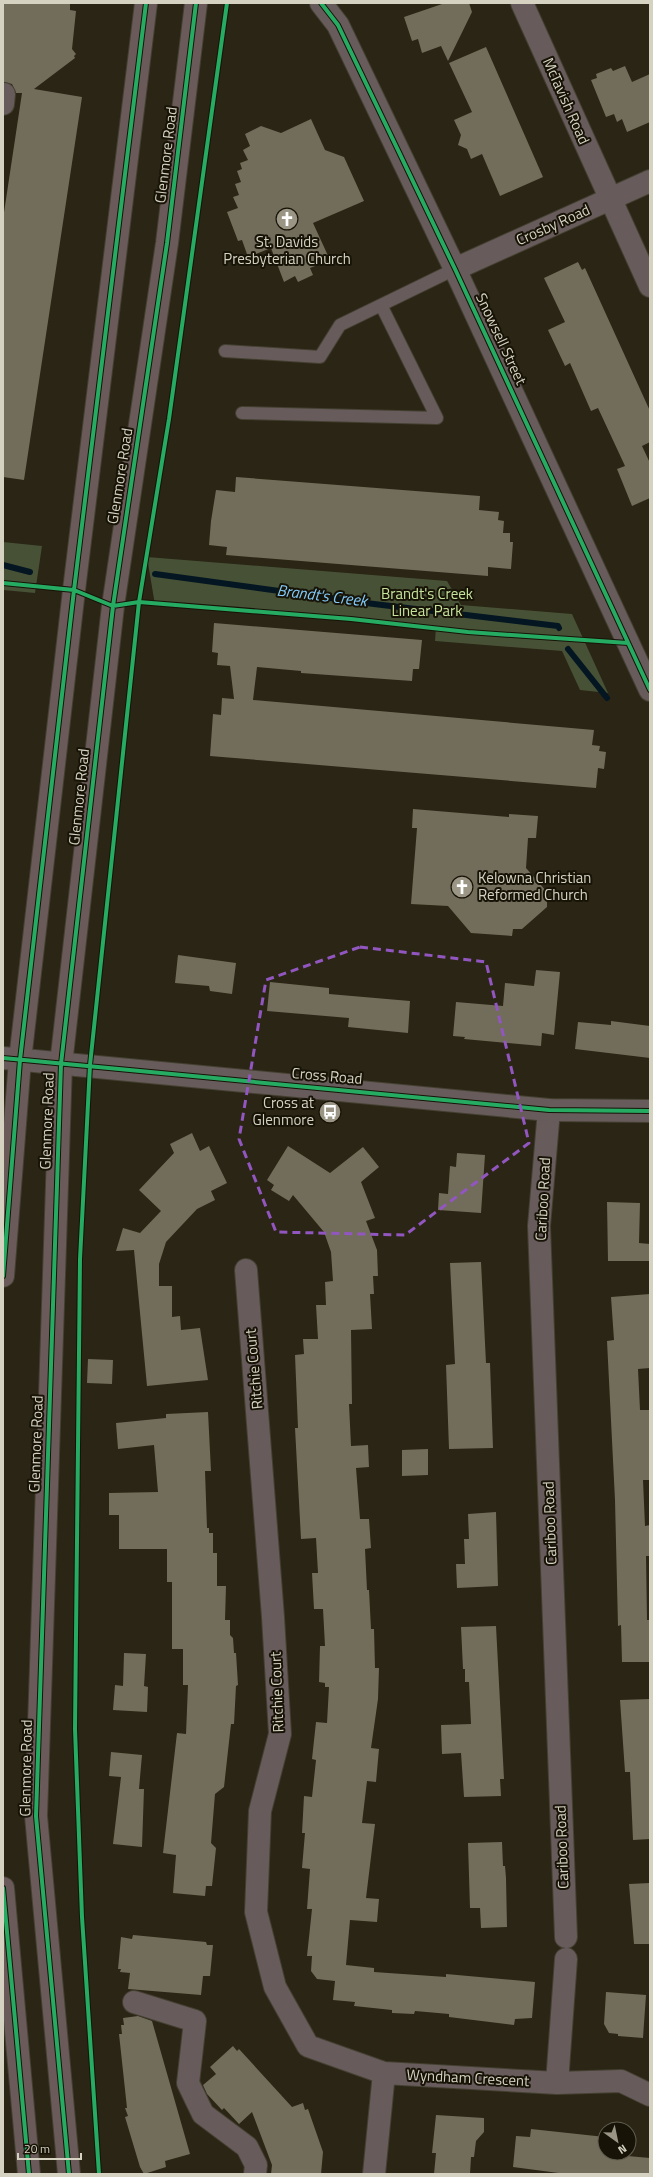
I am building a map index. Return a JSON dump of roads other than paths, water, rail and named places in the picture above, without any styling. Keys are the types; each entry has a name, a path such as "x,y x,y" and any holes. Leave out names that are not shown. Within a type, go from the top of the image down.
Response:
{"main road":[{"name":"Glenmore Road","path":"3,1276 12,1059 74,590 146,3"},
{"name":"Glenmore Road","path":"68,2174 36,1816 61,1064 113,606 167,243 196,3"},
{"path":"3,1888 29,2174"}],"street":[{"name":"Snowsell Street","path":"321,3 338,25 455,269 650,690"},
{"name":"McTavish Road","path":"522,3 650,286"},
{"name":"Crosby Road","path":"455,269 650,181"},
{"name":"Cross Road","path":"12,1059 61,1064 90,1065 549,1110 650,1110"},
{"name":"Cariboo Road","path":"549,1110 539,1226 566,1937"},
{"name":"Ritchie Court","path":"246,1270 273,1617 280,1734 260,1811 256,1912 275,1987 308,2046 384,2073"},
{"path":"557,2083 566,1959"},
{"path":"134,2002 195,2021 188,2083 203,2114 247,2147 256,2165 255,2174"},
{"name":"Wyndham Crescent","path":"384,2073 557,2083 621,2081 650,2095"},
{"path":"374,2174 384,2073"}],"lane":[{"path":"225,352 320,357 340,325 455,269"},
{"path":"242,413 437,418 381,305"}],"waterway":[{"name":"Brandt's Creek","path":"3,565 30,572"},
{"name":"Brandt's Creek","path":"155,574 374,604 558,626 559,628"},
{"name":"Brandt's Creek","path":"568,649 607,698"}],"place":[{"name":"St. Davids Presbyterian Church","path":"287,219"},
{"name":"Kelowna Christian Reformed Church","path":"462,887"},
{"name":"Cross at Glenmore","path":"330,1112"}],"park label":[{"name":"Brandt's Creek Linear Park","path":"427,602"}]}
